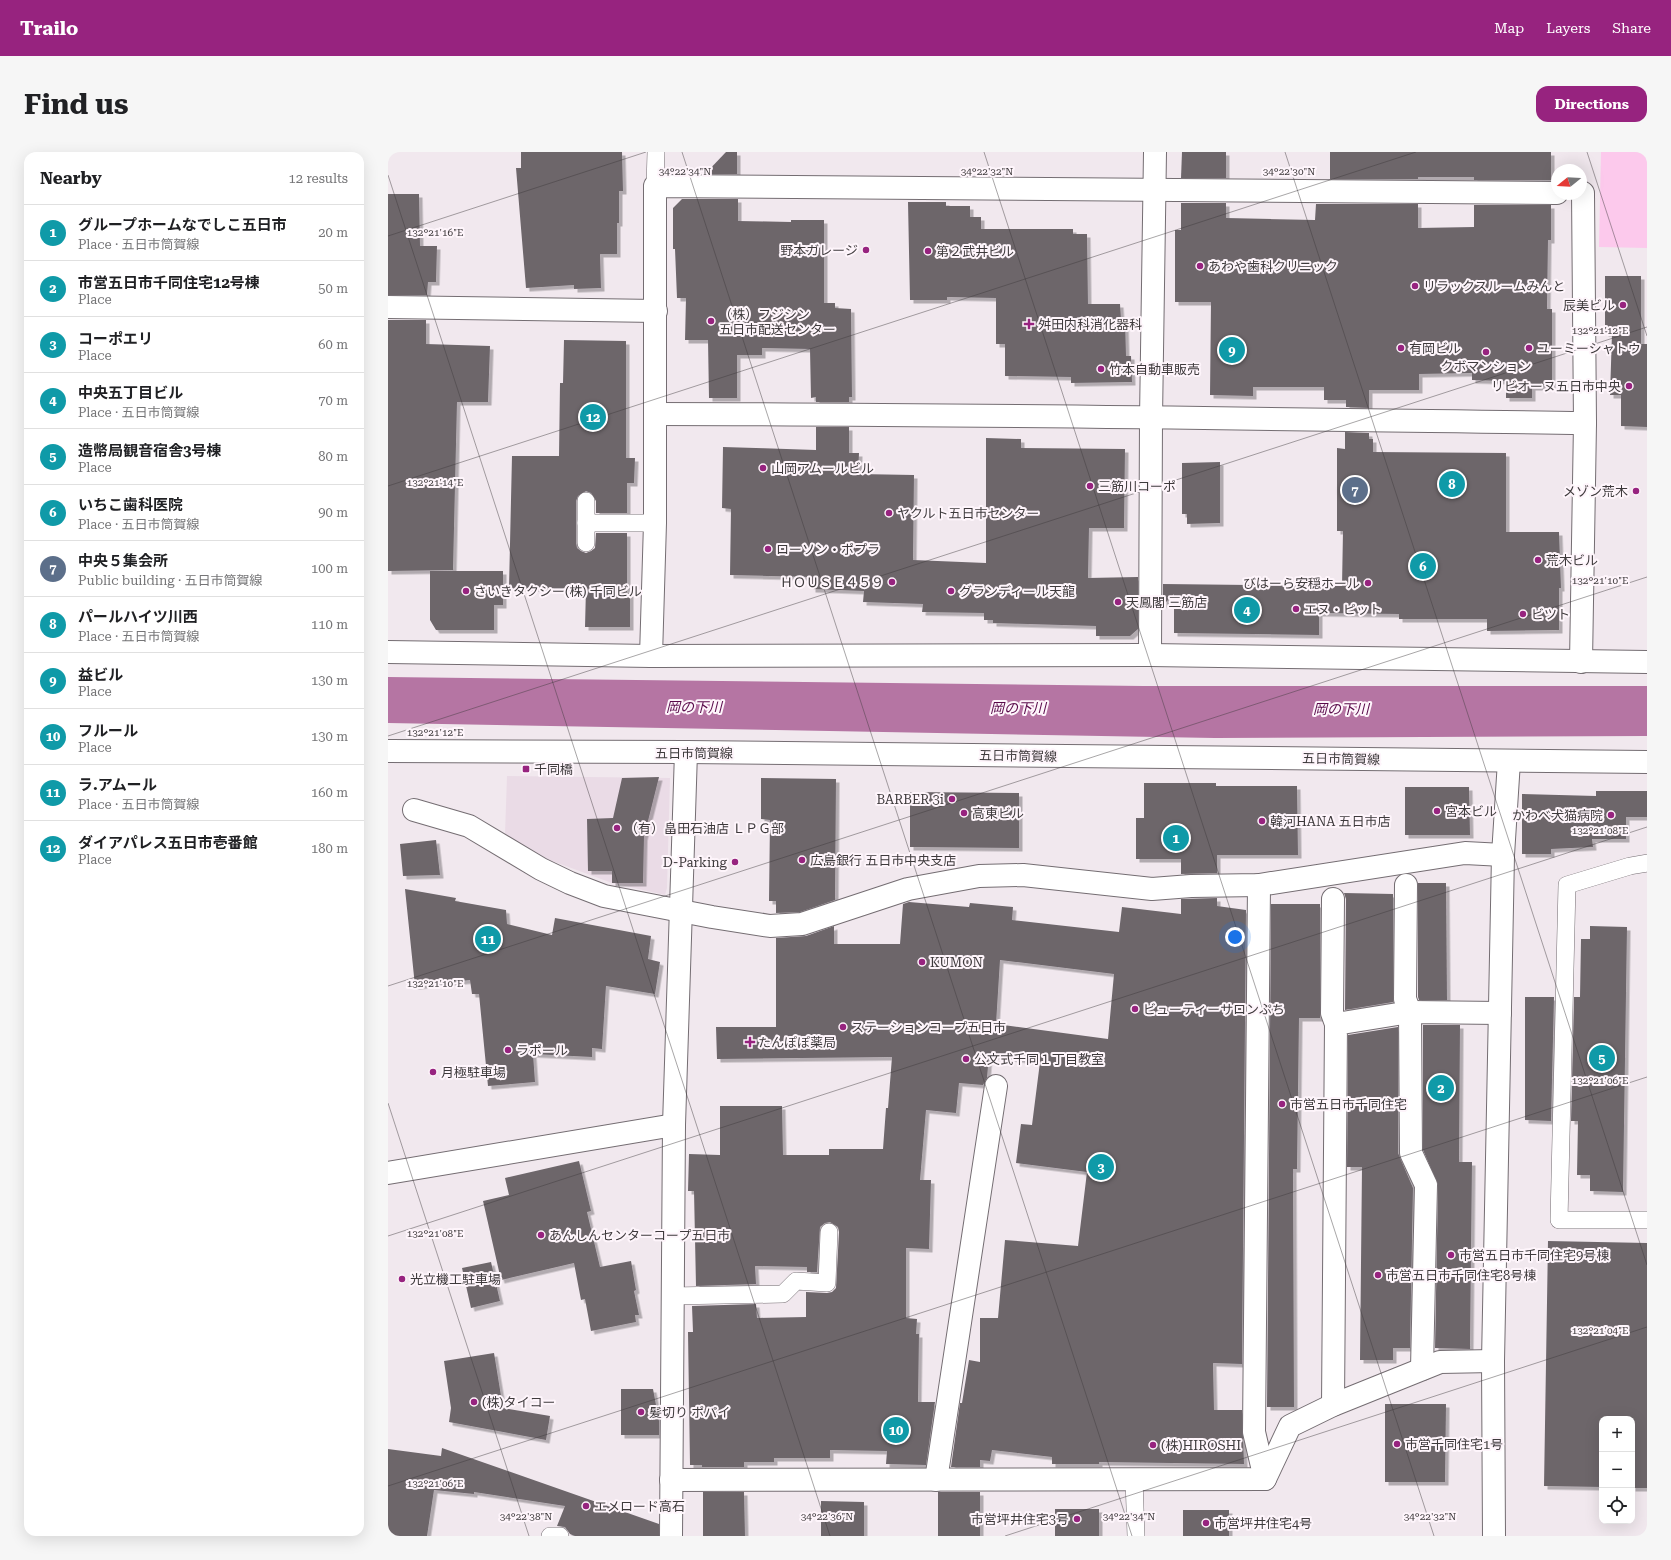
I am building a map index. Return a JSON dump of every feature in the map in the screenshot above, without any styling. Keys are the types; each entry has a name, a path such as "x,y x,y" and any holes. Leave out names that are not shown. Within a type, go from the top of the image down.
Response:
{"street":[{"path":"1150,655 1151,418 1155,152"},
{"path":"651,656 655,523 655,186 1551,193"},
{"path":"1581,662 1585,422 1583,200"},
{"path":"388,307 656,311"},
{"path":"655,414 910,414 1585,422"},
{"path":"388,652 651,656 1150,655 1647,662"},
{"name":"五日市筒賀線","path":"388,751 686,752 1647,762"},
{"path":"671,1536 674,1125 686,752"},
{"path":"1494,1536 1493,1361 1503,855 1509,760"},
{"path":"414,810 469,826 541,869 570,883 604,896 712,917 770,926 802,924 908,889 979,876 1024,874 1152,889 1191,886 1259,885 1465,853 1503,855"},
{"path":"1259,885 1254,1432 1265,1478"},
{"path":"1406,885 1405,999 1410,1012 1411,1153 1426,1185 1422,1369"},
{"path":"1333,899 1332,1013 1336,1024 1333,1405"},
{"path":"1336,1024 1410,1012 1500,1013"},
{"path":"936,1480 996,1086"},
{"path":"388,1173 674,1125"},
{"path":"1265,1478 1290,1426 1333,1405 1440,1362 1493,1361"},
{"path":"672,1480 1265,1478"}],"lane":[{"path":"655,186 656,152"},
{"path":"586,501 586,543"},
{"path":"586,523 655,523"},
{"path":"1647,863 1630,866 1567,885 1559,1220 1647,1220"},
{"path":"672,1296 783,1294 796,1281 827,1283 829,1232"},
{"path":"1134,1479 1136,1536"},
{"path":"550,1536 560,1536"}],"shaded area":[{"path":"1601,152 1647,152 1647,248 1599,247"},
{"path":"507,776 670,778 667,888 665,895 612,883 544,858 522,847 505,834"}],"water":[{"name":"岡の下川","path":"388,677 1143,686 1647,686 1647,736 1215,738 388,723"}],"building":[{"path":"521,152 622,152 623,191 619,191 617,254 600,254 601,288 574,289 574,285 526,288 516,168 521,168"},
{"path":"726,152 737,152 737,174 705,174"},
{"path":"1182,152 1226,152 1226,178 1181,178"},
{"path":"1330,152 1551,152 1551,180 1474,180 1474,177 1418,177 1418,179 1330,179"},
{"path":"388,194 419,194 420,246 437,246 436,282 428,282 427,295 388,295"},
{"path":"682,199 738,199 738,221 791,222 791,220 824,220 824,303 835,303 835,308 851,309 852,397 849,397 849,402 816,402 816,397 811,398 810,349 762,348 762,355 737,355 737,398 709,398 708,340 685,340 686,298 677,298 675,249 673,249 673,208"},
{"path":"908,202 946,202 946,206 970,206 970,217 981,217 981,229 1073,229 1073,234 1087,234 1088,304 1120,304 1121,319 1125,319 1126,356 1131,356 1132,382 1071,383 1071,377 1005,376 1005,344 996,344 996,298 947,297 947,300 910,300"},
{"path":"1181,203 1226,203 1226,218 1315,220 1316,204 1418,204 1418,228 1474,227 1474,205 1551,205 1551,240 1548,240 1547,309 1552,309 1552,387 1532,387 1532,398 1506,398 1506,381 1472,380 1472,373 1419,374 1419,390 1369,390 1369,408 1346,407 1346,400 1324,400 1324,387 1253,387 1253,396 1210,395 1211,302 1175,302 1175,230 1181,230"},
{"path":"1605,276 1641,276 1641,344 1647,344 1647,427 1621,426 1621,395 1610,395 1612,333 1605,333"},
{"path":"388,320 426,320 426,344 490,346 488,402 457,402 453,570 388,571"},
{"path":"564,340 626,341 626,458 635,458 634,483 627,483 627,513 596,513 596,501 591,493 586,491 578,496 576,501 576,543 577,548 586,553 595,548 596,533 627,533 627,593 630,593 630,627 585,627 586,588 509,588 512,456 559,456 560,383 563,383"},
{"path":"816,427 849,427 849,453 859,453 858,474 914,475 913,560 986,563 986,438 1021,439 1021,448 1125,449 1124,528 1089,528 1088,578 1138,577 1138,629 1130,636 1096,636 1096,626 993,623 993,620 984,620 984,613 922,612 923,604 863,602 864,591 812,589 812,577 730,575 731,509 722,508 723,447 816,450"},
{"path":"1345,432 1369,433 1369,439 1373,439 1373,452 1506,453 1506,532 1559,532 1561,588 1559,588 1559,630 1487,631 1487,619 1399,619 1399,614 1319,613 1319,635 1174,633 1174,594 1163,605 1163,584 1342,586 1343,531 1337,531 1337,448 1345,449"},
{"path":"1220,462 1220,523 1187,524 1187,514 1182,514 1182,463"},
{"name":"さいきタクシー(株) 千同ビル","path":"430,571 503,571 503,605 494,605 494,630 436,630 430,620"},
{"name":"（有）畠田石油店 ＬＰＧ部","path":"659,777 644,837 643,883 612,883 612,871 588,871 587,819 613,818 622,778"},
{"name":"広島銀行 五日市中央支店","path":"761,778 836,779 835,900 800,912 776,913 776,901 769,901 770,820 761,819"},
{"path":"1144,783 1216,783 1216,786 1297,786 1298,855 1217,855 1217,873 1181,874 1181,859 1136,859 1136,818 1144,818"},
{"name":"宮本ビル","path":"1405,787 1469,787 1470,835 1405,835"},
{"path":"1596,791 1647,791 1647,817 1626,817 1626,839 1592,839 1593,847 1551,849 1551,854 1522,854 1522,794 1596,796"},
{"name":"高東ビル","path":"910,792 1019,793 1019,848 910,847"},
{"path":"436,840 440,875 403,876 400,844"},
{"path":"1418,883 1446,883 1447,1000 1419,1000 1418,997"},
{"path":"405,889 456,898 455,901 506,910 507,924 552,935 555,918 651,936 648,959 660,962 655,994 606,986 602,1049 592,1048 592,1057 533,1054 535,1082 488,1086 479,994 472,994 470,980 415,986"},
{"path":"1344,893 1393,894 1393,1002 1345,1010 1346,899"},
{"path":"1217,898 1217,906 1246,910 1242,1364 1213,1363 1214,1410 1242,1410 1244,1464 1099,1462 1099,1464 1052,1464 1052,1457 992,1450 990,1461 980,1460 980,1467 951,1467 960,1403 962,1403 969,1360 980,1362 980,1318 998,1318 1005,1240 1078,1246 1087,1172 1016,1163 1021,1124 1032,1125 1040,1062 989,1055 987,1078 983,1085 959,1083 956,1113 926,1110 920,1180 931,1180 929,1249 906,1248 906,1318 917,1319 916,1334 919,1334 918,1402 935,1402 926,1465 886,1464 887,1451 830,1450 830,1458 774,1458 774,1462 744,1462 744,1467 702,1467 702,1465 690,1465 688,1332 693,1332 692,1306 756,1304 757,1318 806,1317 806,1292 827,1293 832,1292 836,1288 839,1232 838,1227 830,1222 825,1223 820,1227 817,1272 807,1272 807,1267 755,1266 756,1284 696,1286 694,1191 688,1191 689,1154 720,1155 720,1106 782,1106 783,1155 829,1155 829,1149 883,1149 892,1057 717,1059 716,1027 776,1027 776,938 806,936 834,926 834,944 900,944 903,904 909,902 969,907 970,903 1013,907 1012,920 1119,932 1122,907 1181,914 1181,899","holes":["1000,960 1114,974 1108,1039 996,1024"]},
{"path":"1271,904 1320,904 1320,1018 1299,1018 1297,1169 1293,1169 1294,1407 1267,1407"},
{"path":"1590,926 1627,927 1623,1192 1590,1191 1590,1175 1577,1175 1578,1121 1571,1121 1574,997 1580,997 1581,939 1590,939"},
{"path":"1525,997 1554,997 1551,1121 1525,1120"},
{"path":"1423,1025 1460,1025 1459,1162 1472,1162 1470,1349 1435,1348 1438,1185 1423,1150"},
{"path":"1398,1027 1398,1153 1413,1188 1410,1348 1393,1348 1393,1360 1360,1360 1362,1167 1347,1167 1348,1035"},
{"name":"あんしんセンターコープ五日市","path":"579,1161 591,1211 587,1212 600,1267 631,1261 636,1290 634,1291 639,1315 635,1315 636,1322 591,1331 585,1299 581,1300 574,1263 501,1280 483,1201 509,1195 505,1178"},
{"path":"1548,1241 1647,1243 1647,1488 1635,1488 1635,1416 1599,1416 1599,1487 1544,1486"},
{"path":"491,1262 500,1301 471,1308 462,1268"},
{"name":"(株)タイコー","path":"494,1353 503,1408 550,1416 546,1440 449,1422 451,1408 444,1361"},
{"name":"髪切り ポパイ","path":"621,1389 653,1389 659,1421 659,1435 621,1435"},
{"name":"市営千同住宅1号","path":"1385,1404 1446,1404 1445,1482 1385,1482"},
{"path":"442,1448 659,1524 659,1536 575,1536 570,1534 565,1527 557,1526 565,1506 474,1492 474,1494 434,1490 427,1536 388,1536 388,1449 441,1456"},
{"path":"703,1492 744,1492 745,1536 703,1536"},
{"path":"938,1492 980,1492 980,1536 938,1536"},
{"path":"821,1501 864,1502 864,1536 821,1536"},
{"name":"市営坪井住宅3号","path":"1055,1509 1099,1509 1099,1536 1055,1536"},
{"name":"市営坪井住宅4号","path":"1183,1510 1229,1510 1229,1536 1183,1536"}],"place":[{"name":"野本ガレージ","path":"866,250"},
{"name":"第２武井ビル","path":"928,251"},
{"name":"あわや歯科クリニック","path":"1200,266"},
{"name":"リラックスルームみんと","path":"1415,286"},
{"name":"辰美ビル","path":"1623,305"},
{"name":"（株）フジシン 五日市配送センター","path":"711,321"},
{"name":"舛田内科消化器科","path":"1029,324"},
{"name":"有岡ビル","path":"1401,348"},
{"name":"ユーミーシャトウ","path":"1529,348"},
{"name":"益ビル","path":"1232,350"},
{"name":"クボマンション","path":"1486,352"},
{"name":"竹本自動車販売","path":"1101,369"},
{"name":"リビオーヌ五日市中央","path":"1629,386"},
{"name":"ダイアパレス五日市壱番館","path":"593,417"},
{"name":"山岡アムールビル","path":"763,468"},
{"name":"パールハイツ川西","path":"1452,484"},
{"name":"三筋川コーポ","path":"1090,486"},
{"name":"中央５集会所","path":"1355,490"},
{"name":"メゾン荒木","path":"1636,491"},
{"name":"ヤクルト五日市センター","path":"889,513"},
{"name":"ローソン・ポプラ","path":"768,549"},
{"name":"荒木ビル","path":"1538,560"},
{"name":"いちこ歯科医院","path":"1423,566"},
{"name":"ＨＯＵＳＥ４５９","path":"892,582"},
{"name":"びはーら安穏ホール","path":"1368,583"},
{"name":"さいきタクシー(株) 千同ビル","path":"466,591"},
{"name":"グランディール天龍","path":"951,591"},
{"name":"天鳳閣 三筋店","path":"1118,602"},
{"name":"エヌ・ピット","path":"1296,609"},
{"name":"中央五丁目ビル","path":"1247,610"},
{"name":"ビツト","path":"1523,614"},
{"name":"千同橋","path":"526,769"},
{"name":"BARBER 3i","path":"952,799"},
{"name":"宮本ビル","path":"1437,811"},
{"name":"高東ビル","path":"964,813"},
{"name":"かわべ犬猫病院","path":"1611,815"},
{"name":"韓河HANA 五日市店","path":"1262,821"},
{"name":"（有）畠田石油店 ＬＰＧ部","path":"617,828"},
{"name":"グループホームなでしこ五日市","path":"1176,838"},
{"name":"広島銀行 五日市中央支店","path":"802,860"},
{"name":"D-Parking","path":"735,862"},
{"name":"ラ.アムール","path":"488,939"},
{"name":"KUMON","path":"922,962"},
{"name":"ビューティーサロンぷち","path":"1135,1009"},
{"name":"ステーションコープ五日市","path":"843,1027"},
{"name":"たんぽぽ薬局","path":"750,1042"},
{"name":"ラポール","path":"508,1050"},
{"name":"造幣局観音宿舎3号棟","path":"1602,1058"},
{"name":"公文式千同１丁目教室","path":"966,1059"},
{"name":"月極駐車場","path":"433,1072"},
{"name":"市営五日市千同住宅12号棟","path":"1441,1088"},
{"name":"市営五日市千同住宅","path":"1282,1104"},
{"name":"コーポエリ","path":"1101,1167"},
{"name":"あんしんセンターコープ五日市","path":"541,1235"},
{"name":"市営五日市千同住宅9号棟","path":"1451,1255"},
{"name":"市営五日市千同住宅8号棟","path":"1378,1275"},
{"name":"光立機工駐車場","path":"402,1279"},
{"name":"(株)タイコー","path":"474,1402"},
{"name":"髪切り ポパイ","path":"641,1412"},
{"name":"フルール","path":"896,1430"},
{"name":"市営千同住宅1号","path":"1397,1444"},
{"name":"(株)HIROSHI","path":"1153,1445"},
{"name":"エメロード高石","path":"586,1506"},
{"name":"市営坪井住宅3号","path":"1077,1519"},
{"name":"市営坪井住宅4号","path":"1206,1523"}]}
